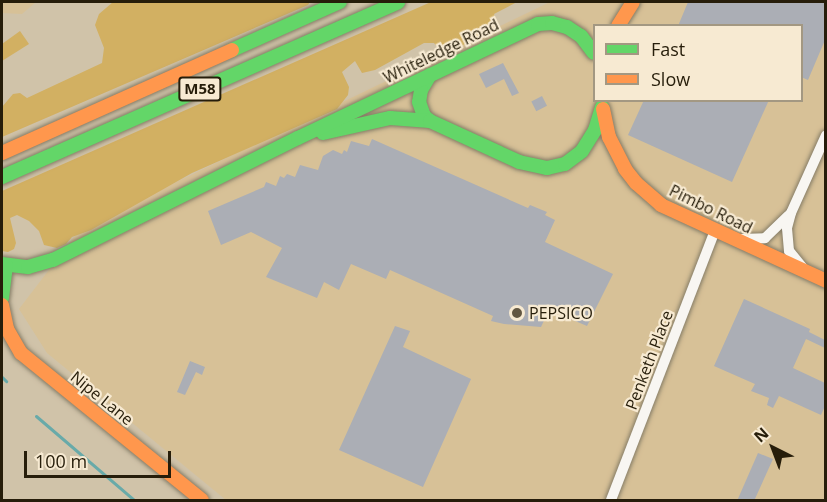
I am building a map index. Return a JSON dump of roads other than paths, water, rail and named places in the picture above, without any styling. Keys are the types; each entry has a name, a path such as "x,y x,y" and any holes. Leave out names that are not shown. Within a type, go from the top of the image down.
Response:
{"main road":[{"name":"M58","path":"2,153 340,2"},
{"name":"M58","path":"2,177 398,2"},
{"path":"619,24 633,2"},
{"name":"Whiteledge Road","path":"4,265 28,267 53,260 298,138 538,24 552,23 567,27 581,36 593,52"},
{"path":"430,75 421,90 418,102 424,116 430,122"},
{"name":"Whiteledge Road","path":"298,138 390,118 430,122 519,162 547,168 564,164 582,151 595,130 602,104"},
{"name":"Pimbo Road","path":"602,104 616,153 636,183 660,205 822,280"},
{"path":"2,298 4,265"},
{"name":"Nipe Lane","path":"2,305 7,329 21,353 202,501"}],"street":[{"path":"822,280 798,264 789,251 786,236 791,213 825,135"},
{"path":"719,233 746,240 765,238 791,213"},
{"name":"Penketh Place","path":"611,501 719,233"}],"waterway":[{"path":"2,377 6,381"},
{"path":"36,416 134,500"}],"place":[{"name":"PEPSICO","path":"517,313"}]}
